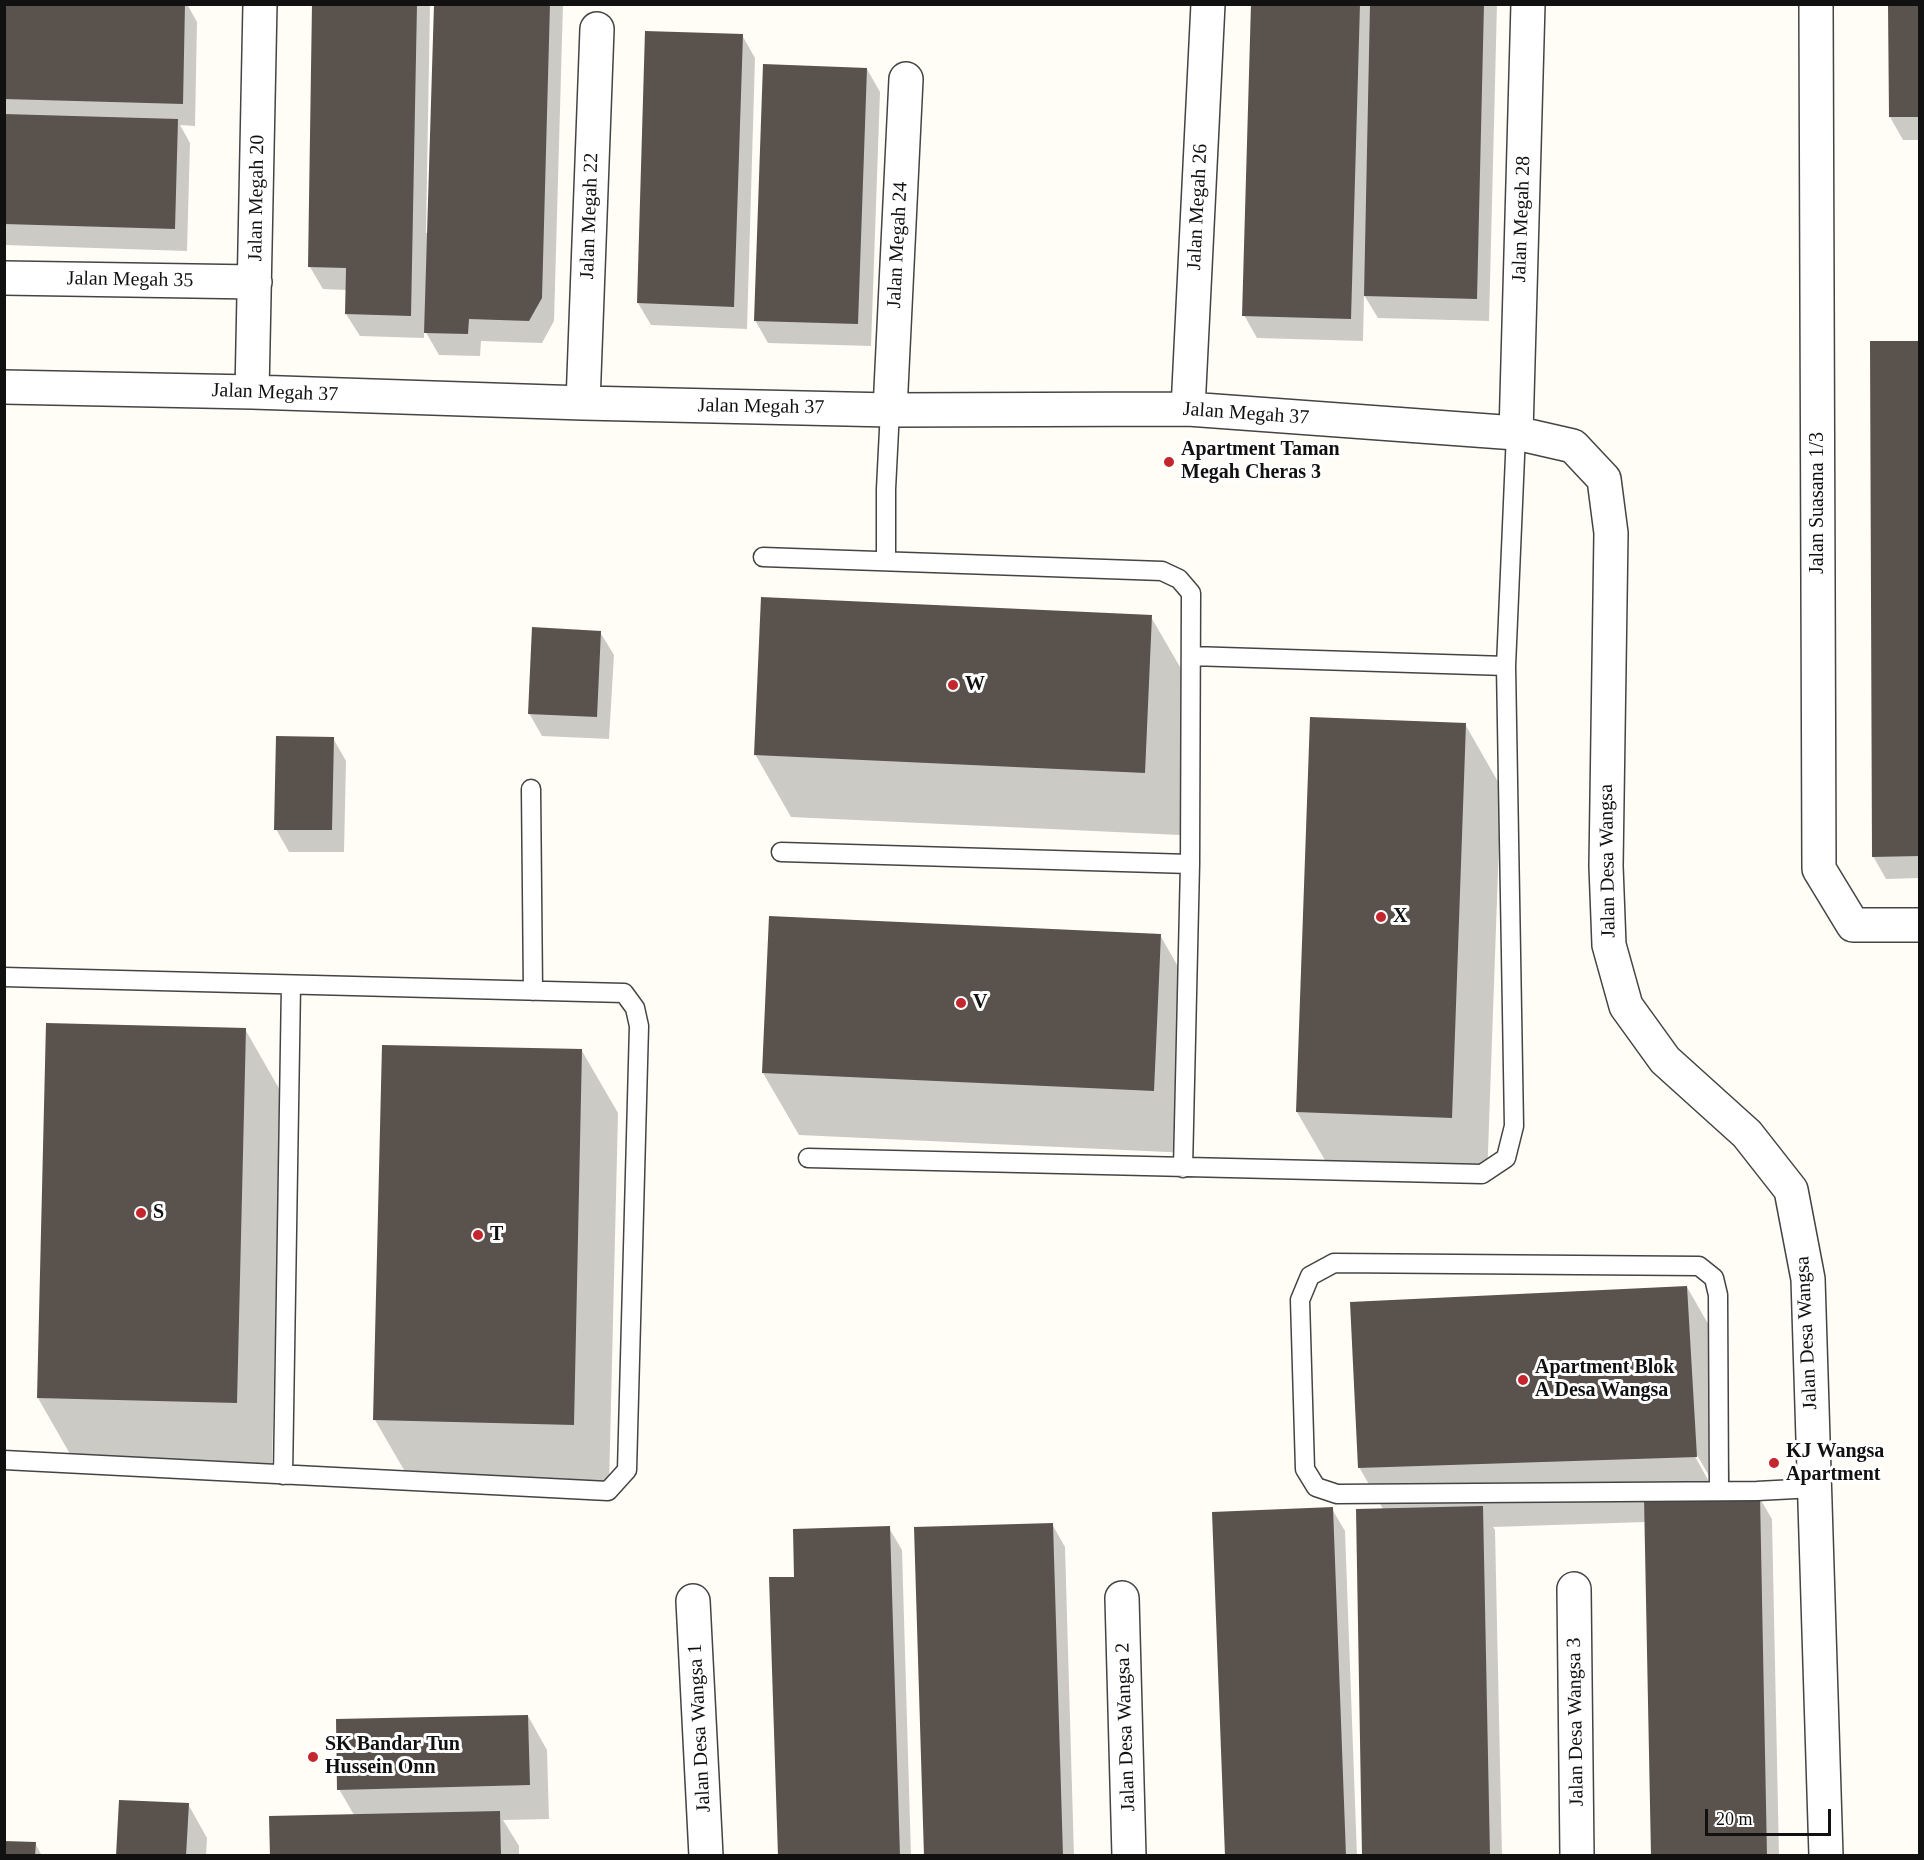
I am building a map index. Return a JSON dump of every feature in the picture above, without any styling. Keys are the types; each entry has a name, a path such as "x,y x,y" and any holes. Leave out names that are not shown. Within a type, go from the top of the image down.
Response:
{"street":[{"name":"Jalan Megah 20","path":"252,392 260,4"},
{"name":"Jalan Megah 26","path":"1188,409 1208,4"},
{"name":"Jalan Megah 28","path":"1516,433 1528,4"},
{"name":"Jalan Suasana 1/3","path":"1816,4 1819,869 1853,925 1920,925"},
{"name":"Jalan Megah 22","path":"583,403 597,29"},
{"name":"Jalan Megah 24","path":"890,411 906,79"},
{"name":"Jalan Megah 35","path":"4,278 255,282"},
{"name":"Jalan Megah 37","path":"4,387 890,411 1188,409 1516,433"},
{"name":"Jalan Desa Wangsa","path":"1516,433 1573,446 1604,479 1611,534 1605,866 1609,945 1626,1006 1665,1060 1747,1134 1791,1190 1808,1279 1826,1856"},
{"name":"Jalan Desa Wangsa 3","path":"1574,1589 1577,1856"},
{"name":"Jalan Desa Wangsa 2","path":"1122,1598 1129,1856"},
{"name":"Jalan Desa Wangsa 1","path":"693,1601 706,1856"}],"lane":[{"path":"886,560 886,489 890,411"},
{"path":"808,1158 1482,1174 1506,1158 1514,1126 1506,666 1516,433"},
{"path":"764,557 1162,571 1179,579 1191,593 1190,864 1183,1168"},
{"path":"1191,656 1506,666"},
{"path":"531,789 533,991"},
{"path":"780,852 1190,864"},
{"path":"4,977 624,993 635,1008 639,1026 627,1470 608,1491 4,1460"},
{"path":"283,1475 291,985"},
{"path":"1719,1491 1718,1295 1714,1278 1699,1266 1334,1263 1310,1276 1300,1300 1305,1469 1316,1487 1337,1494 1719,1491 1815,1488"}],"building":[{"path":"4,4 185,4 183,104 4,99"},
{"path":"312,4 417,4 411,316 345,314 346,268 308,267"},
{"path":"434,4 550,4 542,298 529,321 469,319 468,334 424,333"},
{"path":"1251,4 1360,4 1351,319 1242,316"},
{"path":"1370,4 1484,4 1477,299 1364,296"},
{"path":"1888,4 1920,4 1920,117 1889,117"},
{"path":"645,31 743,34 734,307 637,303"},
{"path":"763,64 867,68 858,324 754,321"},
{"path":"4,114 178,119 175,229 4,224"},
{"path":"1870,341 1920,341 1920,856 1872,857"},
{"name":"W","path":"761,597 1152,615 1145,773 754,755"},
{"path":"532,627 601,631 597,717 528,714"},
{"name":"X","path":"1310,717 1466,723 1452,1118 1296,1112"},
{"path":"276,736 334,737 332,830 274,830"},
{"name":"V","path":"769,916 1161,934 1154,1091 762,1073"},
{"name":"S","path":"46,1023 246,1028 237,1403 37,1398"},
{"name":"T","path":"382,1045 582,1049 574,1425 373,1420"},
{"name":"Apartment Blok A Desa Wangsa","path":"1687,1286 1697,1457 1358,1468 1350,1302"},
{"path":"1760,1495 1767,1856 1651,1856 1644,1497"},
{"path":"1483,1506 1490,1856 1362,1856 1356,1509"},
{"path":"1333,1507 1346,1856 1225,1856 1212,1512"},
{"path":"1053,1523 1063,1856 924,1856 914,1527"},
{"path":"890,1526 900,1856 778,1856 769,1577 794,1577 793,1529"},
{"path":"528,1715 530,1785 337,1790 336,1719"},
{"path":"119,1800 189,1803 186,1856 116,1856"},
{"path":"500,1811 501,1856 270,1856 269,1816"},
{"path":"4,1841 36,1842 35,1856 4,1856"}],"place":[{"name":"Apartment Taman Megah Cheras 3","path":"1169,462"},
{"name":"W","path":"953,685"},
{"name":"X","path":"1381,917"},
{"name":"V","path":"961,1003"},
{"name":"S","path":"141,1213"},
{"name":"T","path":"478,1235"},
{"name":"Apartment Blok A Desa Wangsa","path":"1523,1380"},
{"name":"KJ Wangsa Apartment","path":"1774,1463"},
{"name":"SK Bandar Tun Hussein Onn","path":"313,1757"}]}
